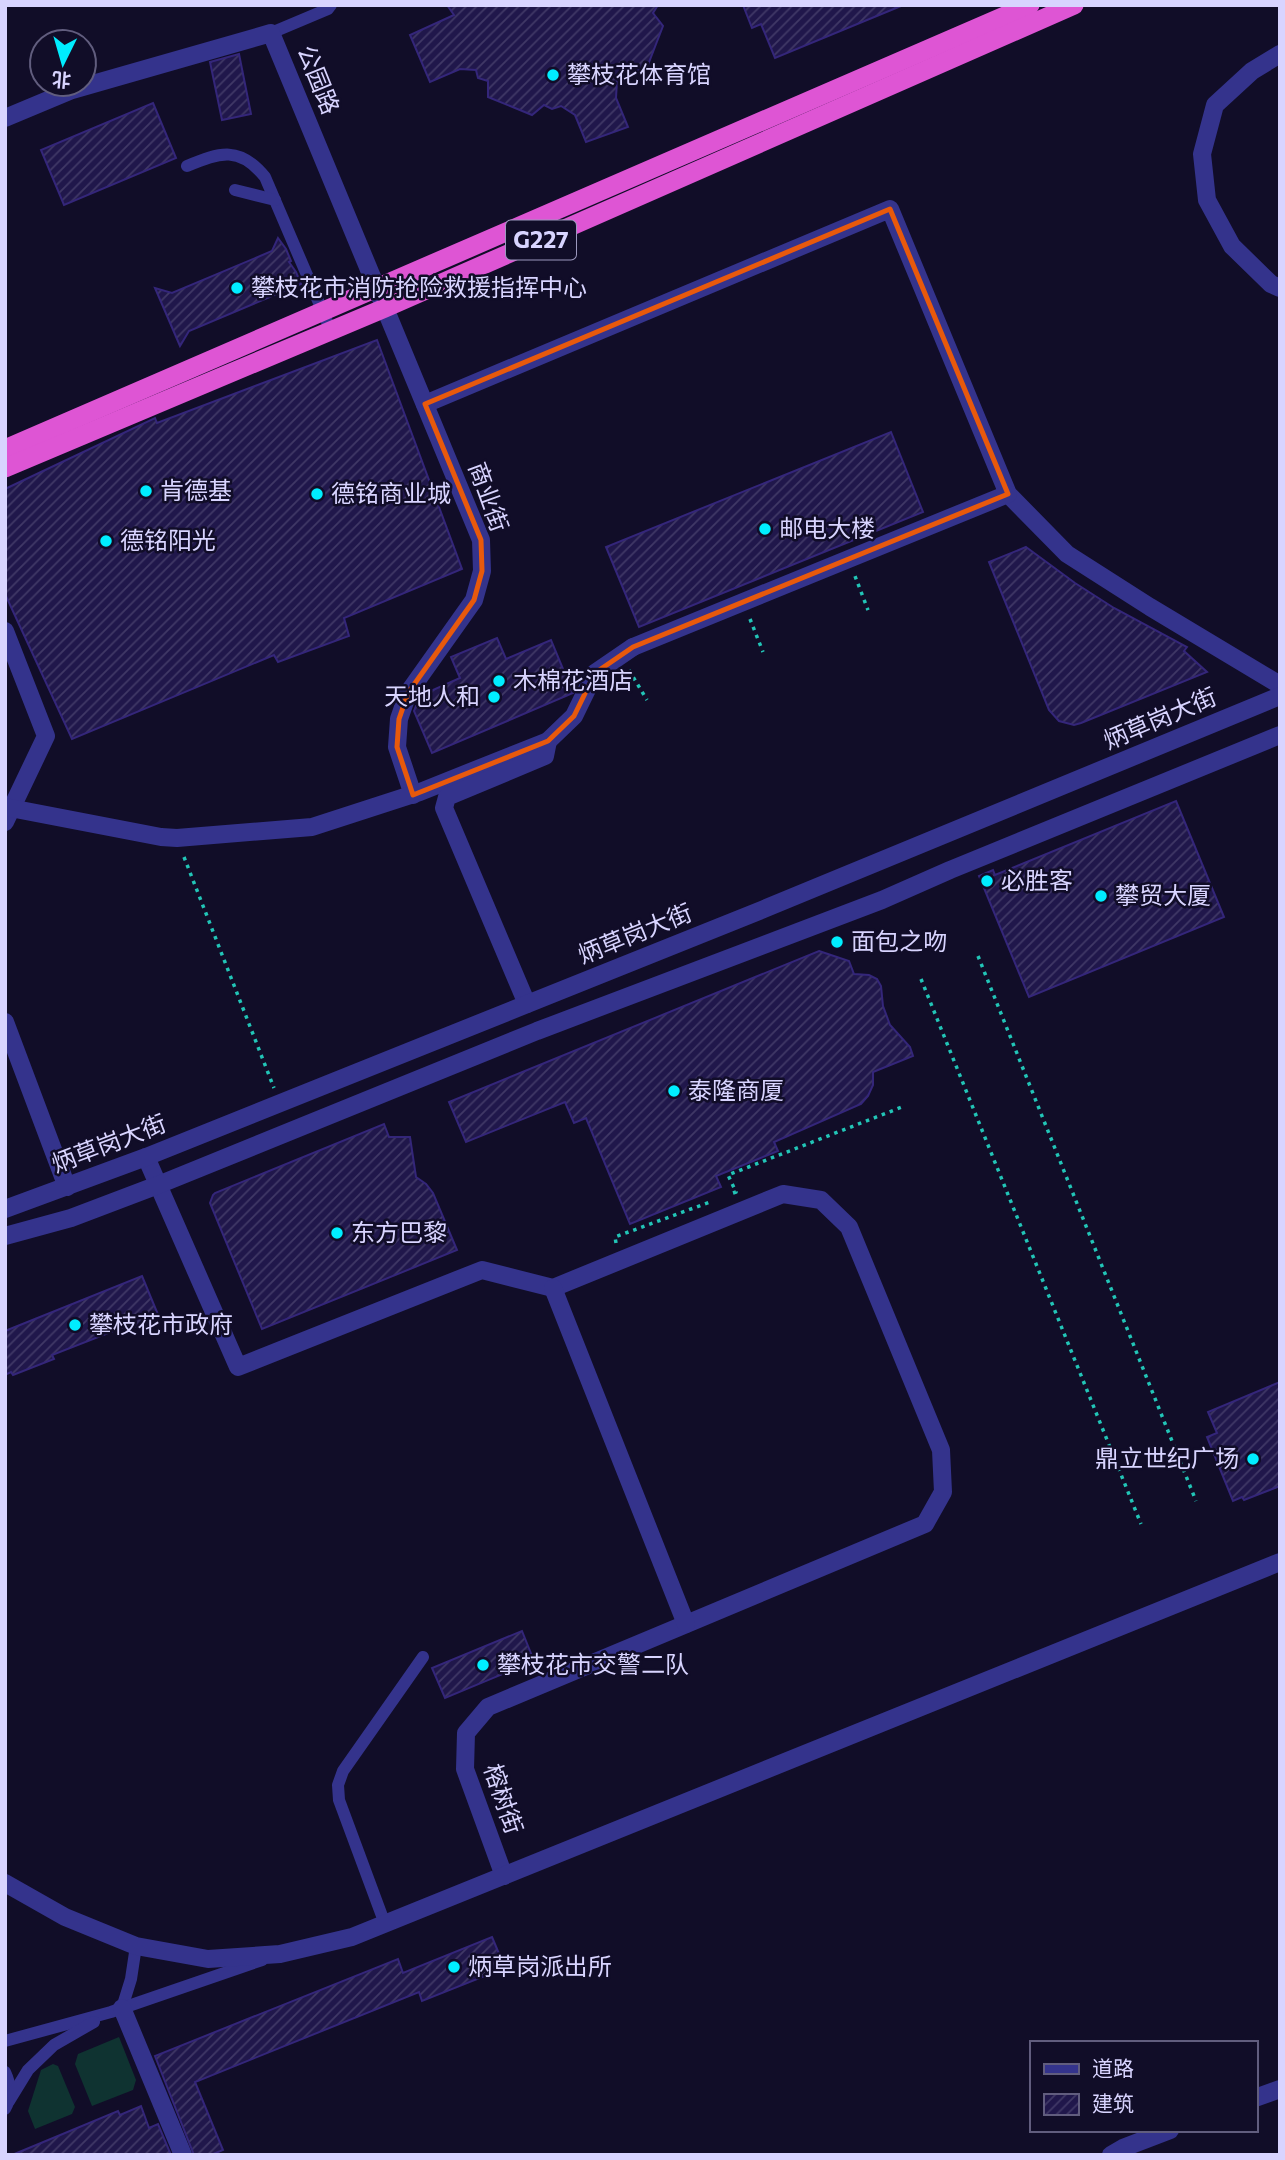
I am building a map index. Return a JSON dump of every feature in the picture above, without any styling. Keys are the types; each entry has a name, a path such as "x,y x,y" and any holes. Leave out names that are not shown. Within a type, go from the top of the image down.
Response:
{"highway":[{"name":"G227","path":"5,449 1030,5"},
{"name":"G227","path":"5,468 385,308 1074,5"}],"street":[{"name":"公园路","path":"5,118 72,90 271,33 377,289"},
{"path":"1280,54 1252,71 1215,104 1202,153 1207,200 1232,246 1271,284 1280,288"},
{"path":"425,404 890,209 1008,494 1067,554 1280,685"},
{"name":"商业街","path":"377,289 481,540 482,571 474,600 408,693 399,719 397,747 413,795"},
{"path":"5,631 46,736 7,813 177,838 312,827 413,795 548,741 574,716 595,673 633,647 1008,494"},
{"name":"炳草岗大街","path":"5,1209 146,1157 845,876 1280,696"},
{"path":"5,1236 71,1218 158,1185 537,1031 882,900 1280,735"},
{"path":"527,1003 444,808 447,797 545,756 548,741"},
{"path":"5,1022 67,1187"},
{"path":"146,1157 238,1367 482,1270 553,1289 686,1624"},
{"name":"榕树街","path":"504,1876 465,1769 466,1733 488,1707 925,1524 943,1492 941,1450 849,1227 821,1200 783,1194 553,1289"},
{"path":"5,1883 65,1917 136,1946 208,1959 280,1954 352,1937 1280,1562"},
{"path":"116,2010 183,2155"},
{"path":"1257,2097 1280,2089"},
{"path":"1111,2155 1165,2132"}],"lane":[{"path":"271,33 328,9 331,5"},
{"path":"187,166 211,156 226,154 241,156 255,165 265,177 331,331"},
{"path":"235,190 275,200"},
{"path":"385,1924 339,1800 338,1785 343,1771 424,1657"},
{"path":"7,2105 28,2070 54,2045 116,2010 131,1979 136,1946"},
{"path":"5,2040 116,2010 280,1954"},
{"path":"5,2072 11,2084 7,2105"}],"path":[{"path":"848,559 868,610"},
{"path":"743,603 763,652"},
{"path":"177,838 280,1103"},
{"path":"978,956 1196,1501"},
{"path":"921,979 1141,1524"},
{"path":"724,1197 736,1192 728,1175 902,1107"},
{"path":"622,1260 615,1237 712,1201"}],"highlighted area":[{"path":"890,209 1008,494 633,647 595,673 574,716 548,741 413,795 397,747 399,719 408,693 474,600 482,571 481,540 425,404"}],"green space":[{"path":"119,2037 136,2080 133,2090 92,2106 75,2064 78,2054"},
{"path":"53,2064 58,2066 75,2107 72,2114 35,2129 28,2111 41,2070"}],"building":[{"name":"攀枝花体育馆","path":"447,5 658,5 653,13 663,26 646,70 629,71 626,79 617,81 616,98 628,127 586,142 575,115 561,106 552,109 544,105 532,115 488,97 488,81 478,78 476,70 460,69 430,82 410,35 454,15"},
{"path":"743,5 901,6 775,58 761,24 752,28"},
{"path":"239,54 251,114 222,120 210,62"},
{"path":"153,103 176,158 64,205 41,150"},
{"name":"攀枝花市消防抢险救援指挥中心","path":"278,238 286,249 291,261 289,262 301,284 189,331 180,346 155,288 172,293 272,251"},
{"path":"377,340 462,569 344,618 349,636 278,662 274,655 72,739 5,594 5,489 155,418 157,423"},
{"name":"邮电大楼","path":"891,432 923,512 639,627 606,547"},
{"path":"1026,547 1114,608 1187,647 1184,651 1207,672 1081,723 1074,725 1059,721 1049,710 989,562"},
{"name":"天地人和","path":"497,638 506,659 551,640 573,693 432,753 414,711 416,706 427,701 424,694 460,678 451,657"},
{"name":"攀贸大厦","path":"1176,801 1224,917 1029,997 979,876 993,870 995,875"},
{"name":"泰隆商厦","path":"819,951 849,961 854,974 869,975 877,979 890,1025 910,1047 913,1056 873,1072 873,1085 861,1104 774,1142 778,1151 716,1176 721,1187 630,1224 586,1118 574,1123 565,1102 466,1142 449,1102"},
{"name":"东方巴黎","path":"384,1124 389,1137 410,1137 416,1177 433,1193 457,1250 262,1329 210,1203 213,1195"},
{"name":"攀枝花市政府","path":"142,1276 159,1317 135,1327 134,1323 52,1355 54,1359 13,1375 11,1372 5,1375 5,1331"},
{"name":"鼎立世纪广场","path":"1280,1382 1280,1486 1244,1500 1242,1497 1233,1501 1207,1437 1217,1433 1208,1412"},
{"name":"攀枝花市交警二队","path":"522,1631 534,1661 445,1698 432,1668"},
{"path":"492,1937 505,1968 422,2001 419,1992 195,2082 223,2150 211,2155 194,2155 155,2056 398,1959 403,1973"},
{"path":"141,2106 149,2128 158,2124 171,2155 12,2155 118,2111 120,2115"}],"place":[{"name":"攀枝花体育馆","path":"553,75"},
{"name":"攀枝花市消防抢险救援指挥中心","path":"237,288"},
{"name":"肯德基","path":"146,491"},
{"name":"德铭商业城","path":"317,494"},
{"name":"邮电大楼","path":"765,529"},
{"name":"德铭阳光","path":"106,541"},
{"name":"木棉花酒店","path":"499,681"},
{"name":"天地人和","path":"494,697"},
{"name":"必胜客","path":"987,881"},
{"name":"攀贸大厦","path":"1101,896"},
{"name":"面包之吻","path":"837,942"},
{"name":"泰隆商厦","path":"674,1091"},
{"name":"东方巴黎","path":"337,1233"},
{"name":"攀枝花市政府","path":"75,1325"},
{"name":"鼎立世纪广场","path":"1253,1459"},
{"name":"攀枝花市交警二队","path":"483,1665"},
{"name":"炳草岗派出所","path":"454,1967"}]}
